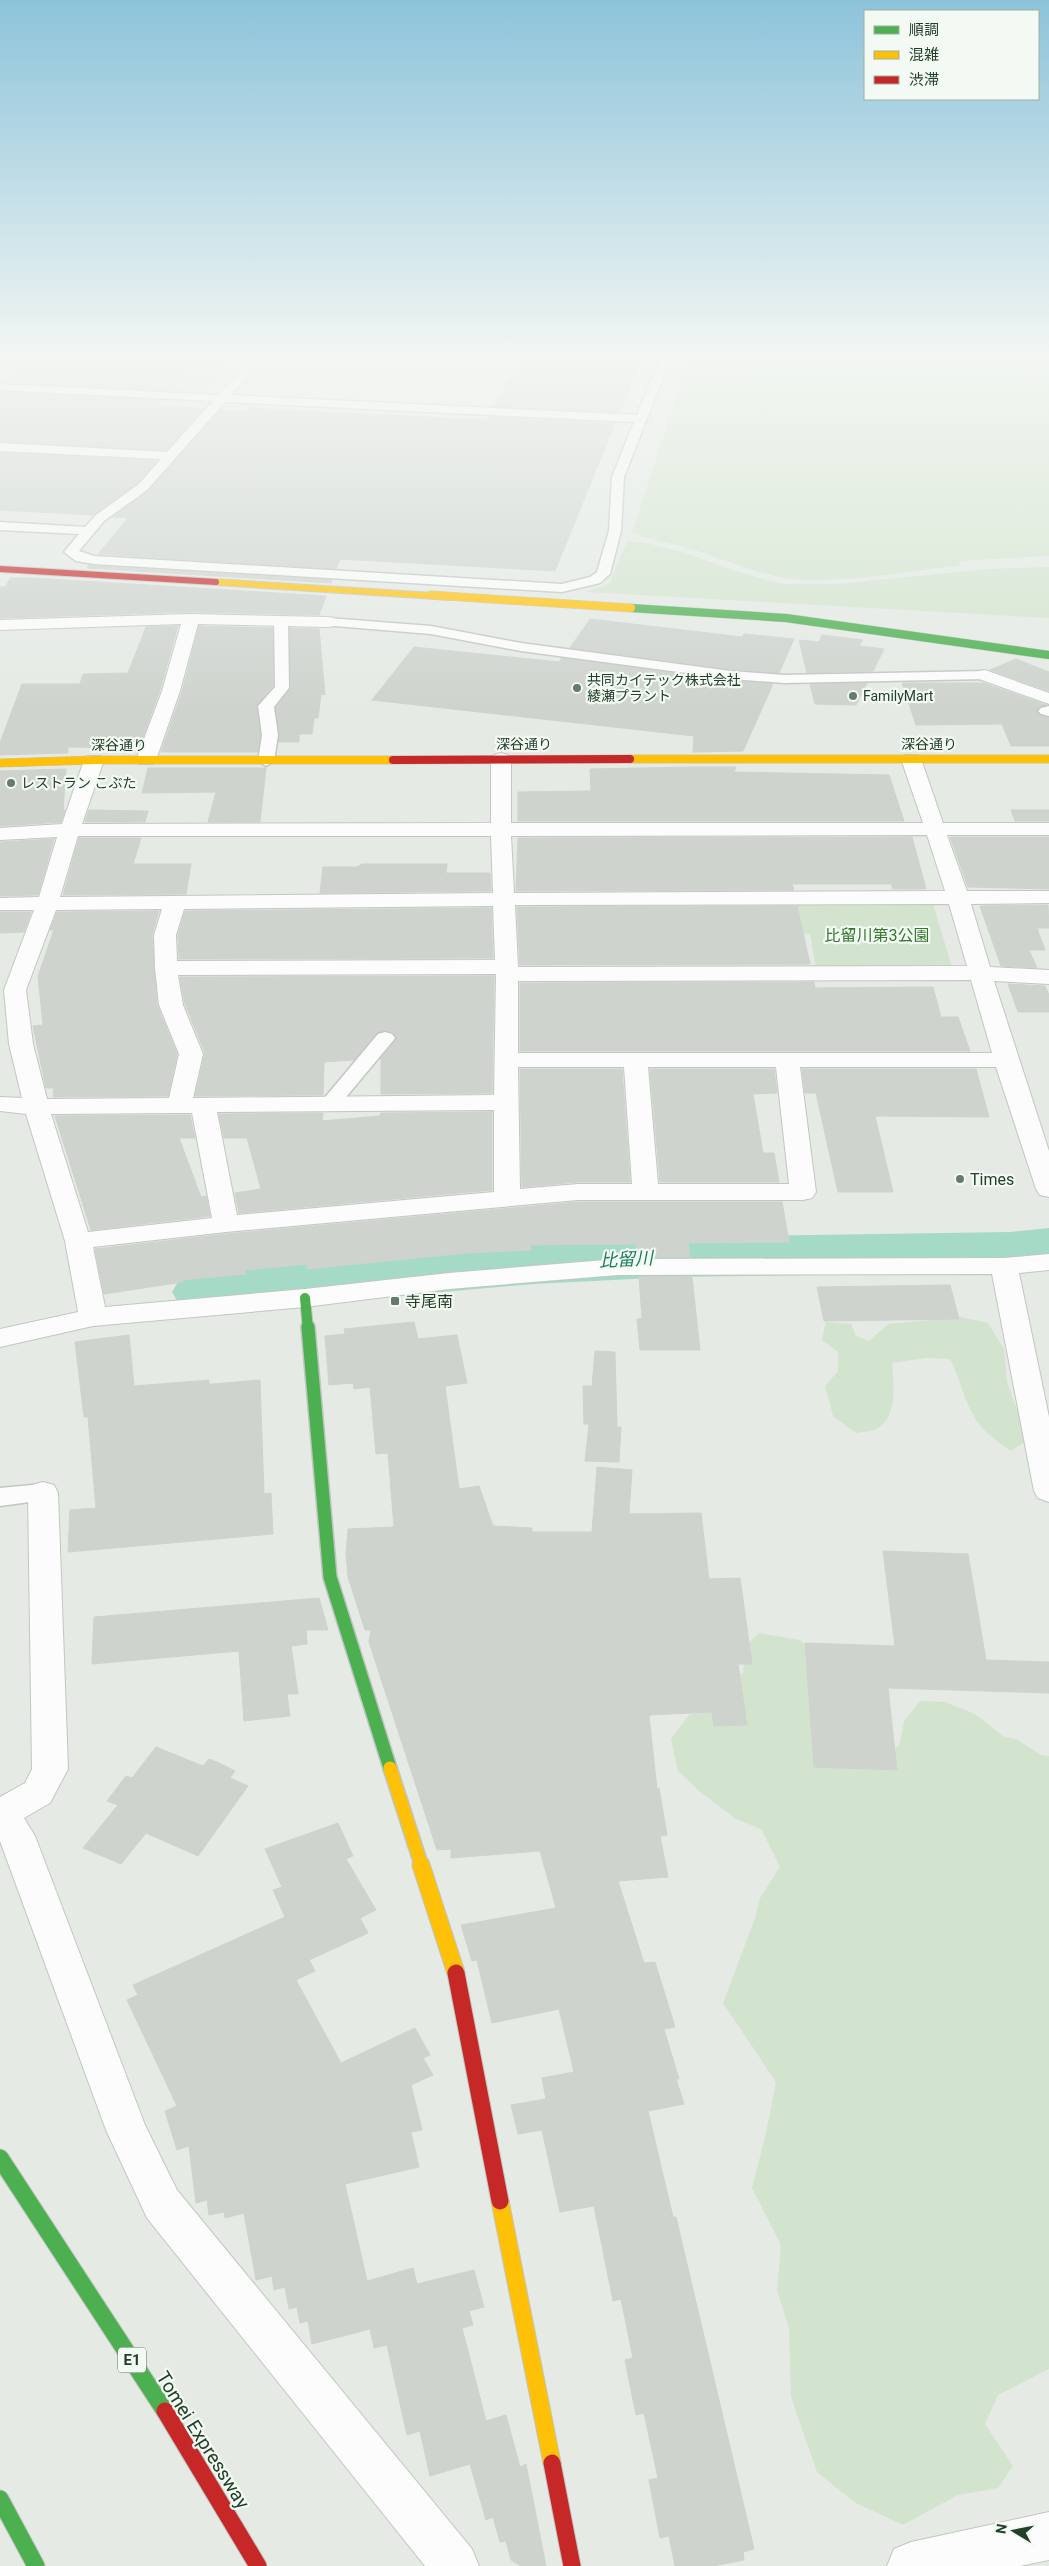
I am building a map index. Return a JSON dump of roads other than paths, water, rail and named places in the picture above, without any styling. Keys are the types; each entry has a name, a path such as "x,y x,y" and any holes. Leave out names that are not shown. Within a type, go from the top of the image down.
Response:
{"main road":[{"path":"0,569 786,618 869,628 1049,655"},
{"name":"深谷通り","path":"0,762 94,760 1049,759"},
{"path":"305,1298 330,1577 456,1975 572,2566"},
{"name":"Tomei Expressway","path":"0,2158 189,2448 258,2566"},
{"path":"0,2499 36,2566"}],"street":[{"path":"146,760 171,691 191,619"},
{"path":"0,625 191,619 328,622"},
{"path":"985,674 1048,707"},
{"path":"501,759 501,830 507,971 507,1200"},
{"path":"911,759 958,897 1006,1060 1044,1157 1049,1189"},
{"path":"93,1317 78,1241 36,1107 7,990 48,902 94,760"},
{"path":"0,834 70,830 1049,829"},
{"path":"0,904 175,901 1049,897"},
{"path":"175,901 166,935 166,968 171,1005 191,1054 192,1106 226,1224"},
{"path":"166,968 980,972 1049,977"},
{"path":"635,1059 646,1192"},
{"path":"507,1060 1006,1060"},
{"path":"78,1241 226,1224 507,1200 578,1192 803,1192 787,1060"},
{"path":"0,1104 36,1107 506,1102"},
{"path":"0,1338 93,1317 305,1298 449,1281 618,1267 1004,1266 1049,1262"},
{"path":"1004,1266 1049,1491"},
{"path":"43,1493 50,1769 44,1788 28,1801 0,1812 17,1836 126,2130 162,2204 455,2566"},
{"path":"911,2566 1049,2536"}],"lane":[{"path":"157,472 142,487 100,518 71,552 81,558 94,560 562,588 578,586 595,580 602,574 616,531 618,477 620,472"},
{"path":"0,526 87,531"},
{"path":"266,761 270,735 266,706 282,688 281,621"},
{"path":"328,622 431,630 521,647 731,675 784,679 985,674"},
{"path":"329,1105 385,1038"},
{"path":"0,1497 43,1493"}],"waterway":[{"name":"比留川","path":"205,1292 534,1264 672,1257 1010,1252 1049,1248"}],"place":[{"name":"共同カイテック株式会社 綾瀬プラント","path":"577,688"},
{"name":"FamilyMart","path":"853,696"},
{"name":"レストラン こぶた","path":"11,783"},
{"name":"Times","path":"960,1179"},
{"name":"寺尾南","path":"395,1301"}],"park label":[{"name":"比留川第3公園","path":"877,935"}]}
